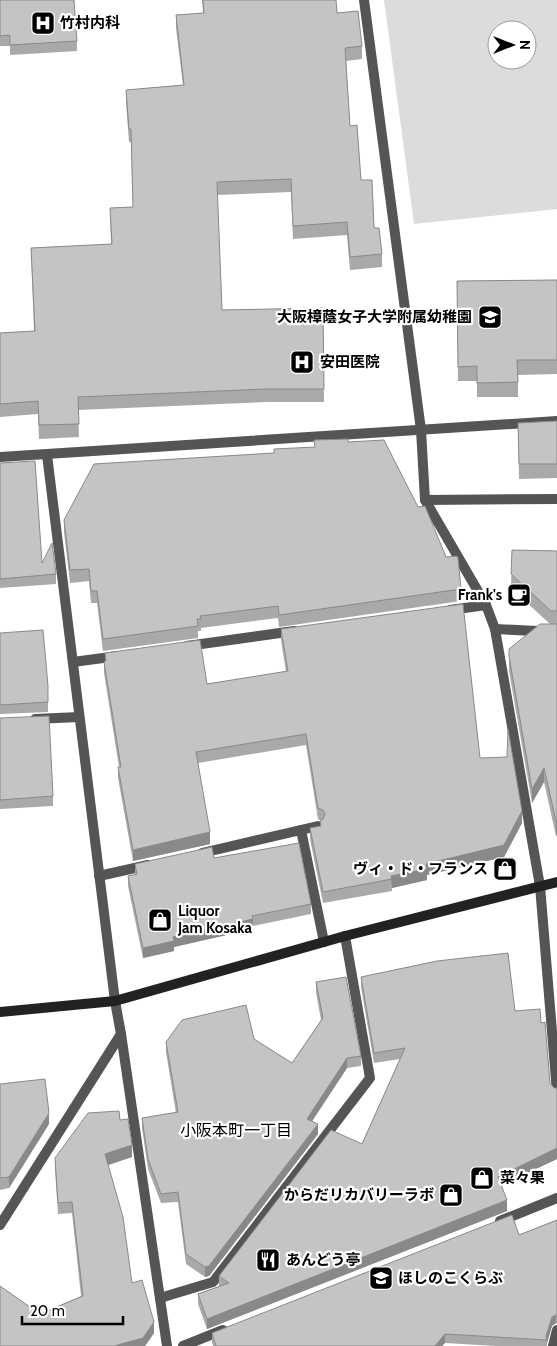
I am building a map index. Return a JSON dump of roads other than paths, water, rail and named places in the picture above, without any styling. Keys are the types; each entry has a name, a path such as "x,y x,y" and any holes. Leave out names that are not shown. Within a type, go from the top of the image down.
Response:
{"street":[{"path":"364,0 422,430 426,500 486,605 496,629 540,886 557,1092"},
{"path":"0,458 557,421"},
{"path":"46,455 115,1001 166,1346"},
{"path":"426,500 557,498"},
{"path":"437,612 486,605"},
{"path":"496,629 557,632"},
{"path":"181,647 309,630"},
{"path":"72,662 132,654"},
{"path":"20,720 79,717"},
{"path":"195,854 318,826"},
{"path":"301,830 324,942"},
{"path":"99,876 157,863"},
{"path":"0,1012 115,1001 345,936 557,882"},
{"path":"160,1298 213,1282 370,1078 345,936"},
{"path":"0,1225 121,1034"},
{"path":"493,1224 557,1198"},
{"path":"183,1346 228,1328"},
{"path":"553,1346 557,1330"}],"place":[{"name":"竹村内科","path":"43,23"},
{"name":"大阪樟蔭女子大学附属幼稚園","path":"490,317"},
{"name":"安田医院","path":"302,362"},
{"name":"Frank's","path":"519,595"},
{"name":"ヴィ・ド・フランス","path":"505,869"},
{"name":"Liquor Jam Kosaka","path":"160,920"},
{"name":"菜々果","path":"482,1178"},
{"name":"からだリカバリーラボ","path":"451,1195"},
{"name":"あんどう亭","path":"268,1260"},
{"name":"ほしのこくらぶ","path":"381,1278"}],"district":[{"name":"小阪本町一丁目","path":"236,1130"}]}
